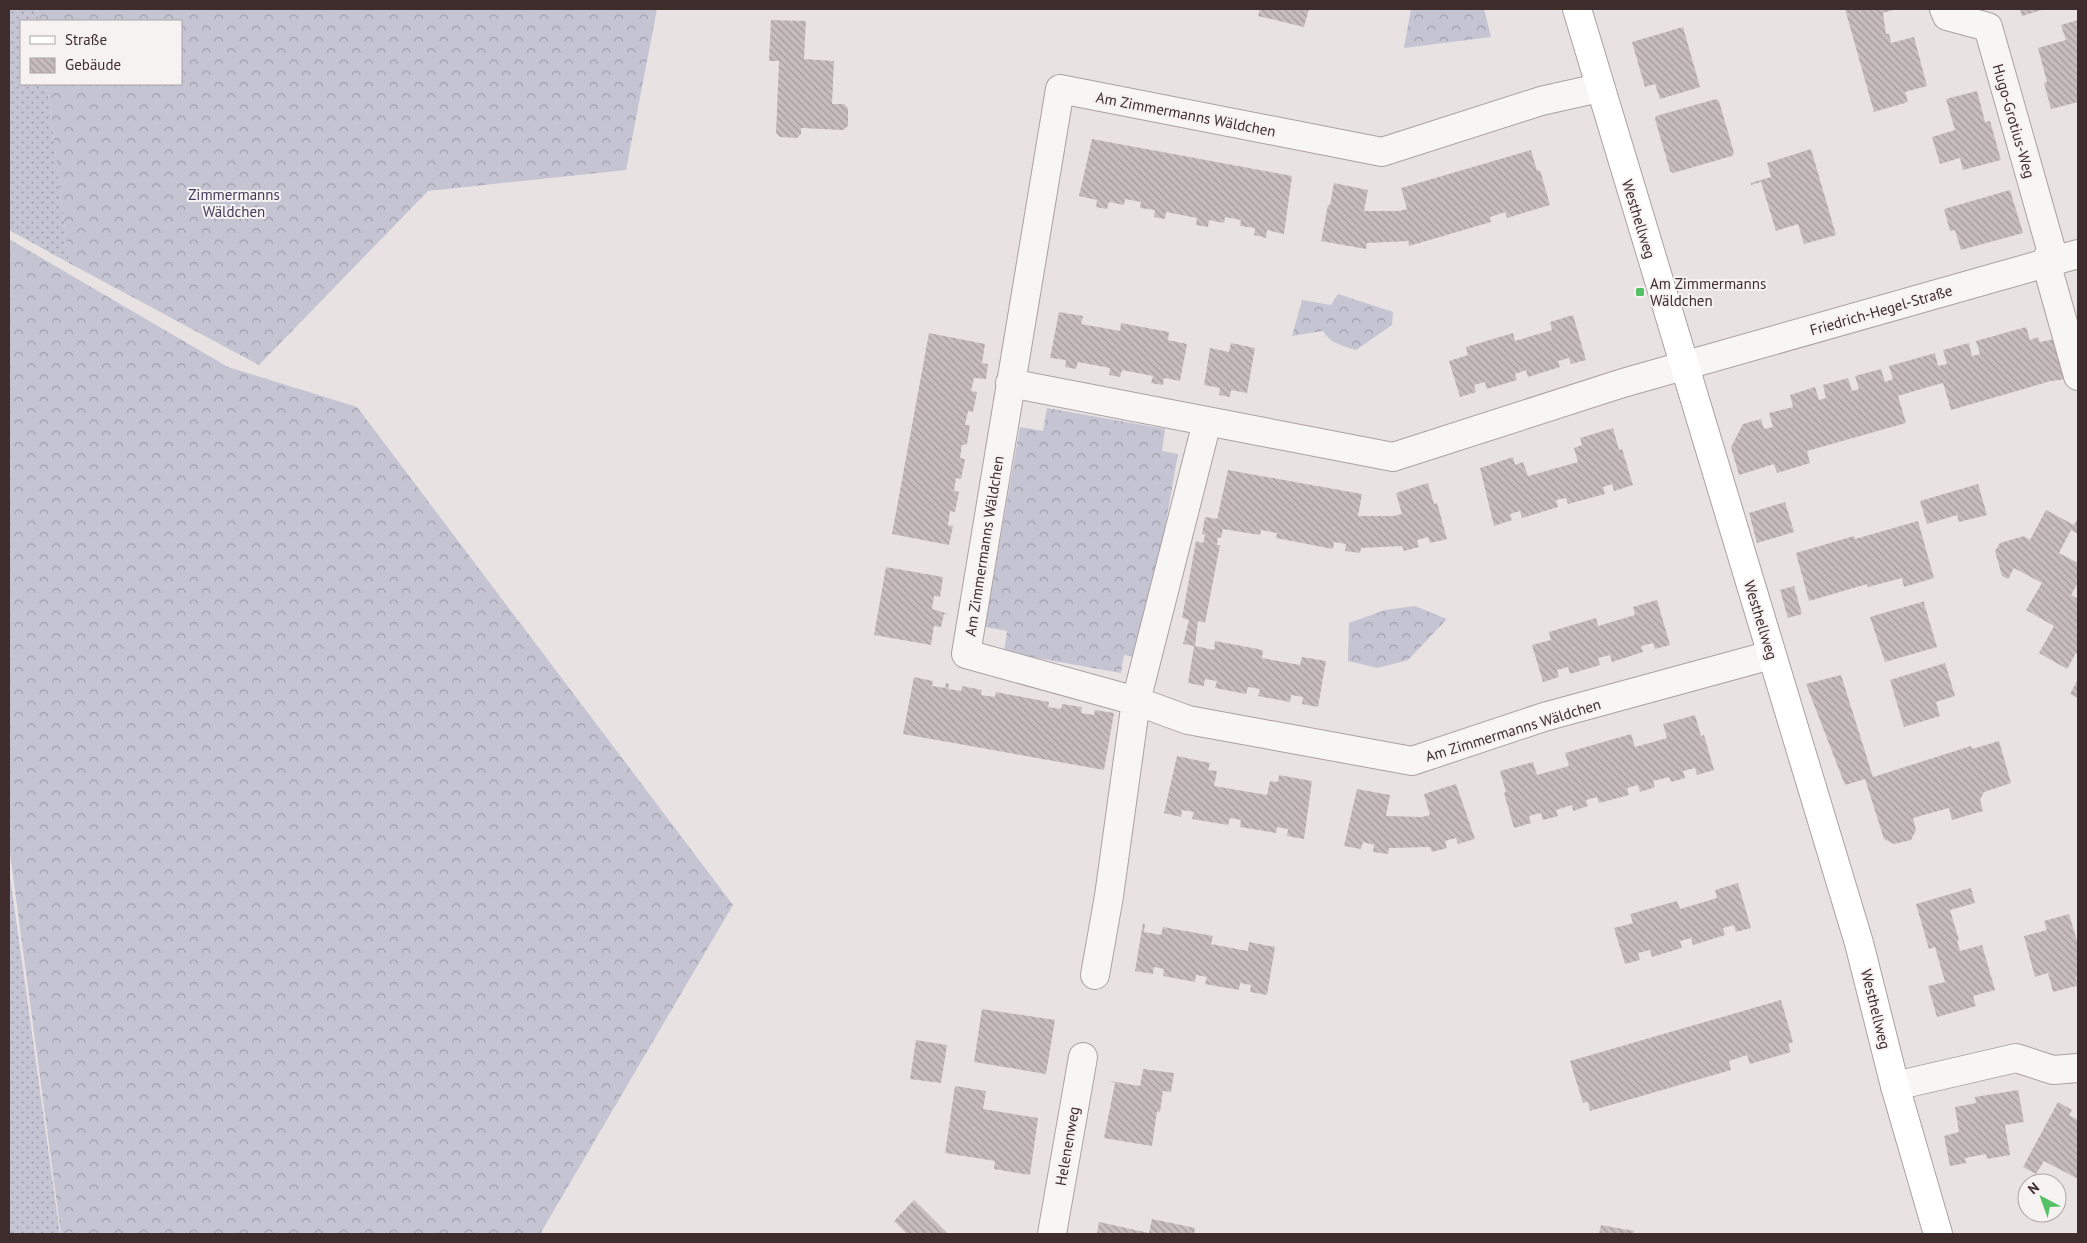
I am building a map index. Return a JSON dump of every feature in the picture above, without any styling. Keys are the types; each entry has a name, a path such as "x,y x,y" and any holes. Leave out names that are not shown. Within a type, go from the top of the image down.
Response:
{"street":[{"name":"Westhellweg","path":"1577,9 1599,88 1858,942 1895,1086 1938,1234"},
{"name":"Hugo-Grotius-Weg","path":"1944,9 1947,16 1988,28 2051,249 2046,262"},
{"name":"Am Zimmermanns Wäldchen","path":"1599,88 1541,101 1382,152 1060,89 966,654 1136,701 1188,720 1412,761 1544,717 1772,655"},
{"name":"Friedrich-Hegel-Straße","path":"1685,367 2078,254"},
{"path":"2046,262 2078,376"},
{"path":"1010,383 1393,456 1623,383 1685,367"},
{"path":"1095,975 1109,896 1136,701 1207,422"},
{"name":"Helenenweg","path":"1052,1234 1082,1057"},
{"path":"1895,1086 2016,1058 2053,1070 2078,1068"}],"green space":[{"path":"9,9 37,9 39,20 20,20 20,85 47,85 69,263 9,230"},
{"name":"Zimmermanns Wäldchen","path":"37,9 657,9 626,170 428,191 259,365 69,263 47,85 182,85 182,20 39,20"},
{"path":"1411,9 1484,9 1491,37 1404,48"},
{"path":"9,239 228,367 357,407 733,905 540,1234 61,1234 9,846"},
{"path":"1338,294 1393,312 1392,325 1356,350 1333,341 1323,331 1292,336 1302,300 1331,305"},
{"path":"1047,408 1165,429 1162,451 1178,454 1142,658 1124,655 1121,673 1004,652 1007,631 985,627 1020,427 1043,431"},
{"path":"1415,606 1447,619 1408,660 1378,668 1348,661 1349,623 1385,610"},
{"path":"9,869 60,1234 9,1234"}],"building":[{"path":"1260,9 1309,9 1304,27 1258,16"},
{"path":"1845,9 1897,9 1883,13 1886,34 1889,34 1891,43 1914,37 1927,86 1905,92 1908,102 1874,112"},
{"path":"2020,9 2045,9 2022,16"},
{"path":"771,20 806,21 804,59 834,61 832,104 844,104 848,108 848,126 843,130 801,128 801,134 797,138 780,137 776,133 779,61 769,61"},
{"path":"2078,20 2078,102 2051,109 2044,83 2047,82 2038,48 2066,40 2061,25"},
{"path":"1683,27 1700,87 1660,99 1655,84 1645,87 1632,42"},
{"path":"1977,91 1985,122 1990,121 2001,160 1963,170 1960,158 1940,164 1932,137 1955,130 1946,99"},
{"path":"1716,99 1719,101 1734,153 1732,156 1673,173 1670,171 1655,119 1656,116"},
{"path":"1092,139 1292,176 1284,234 1267,230 1266,238 1254,235 1255,228 1240,226 1241,220 1225,217 1224,223 1209,220 1208,227 1196,225 1197,218 1166,212 1165,219 1154,217 1155,210 1140,208 1141,202 1125,199 1124,205 1109,202 1107,209 1096,207 1097,200 1079,196"},
{"path":"1811,149 1836,235 1804,244 1798,224 1776,231 1761,182 1751,185 1751,183 1771,177 1767,163"},
{"path":"1531,150 1537,171 1540,170 1550,205 1507,218 1505,212 1490,217 1491,222 1409,246 1408,241 1367,243 1366,249 1321,241 1334,183 1368,190 1364,211 1399,211 1407,209 1401,188"},
{"path":"2010,190 2023,233 1961,250 1955,230 1950,231 1944,209"},
{"path":"1059,312 1083,316 1081,324 1120,331 1121,323 1169,332 1168,340 1187,344 1180,381 1164,378 1163,385 1151,383 1153,376 1122,370 1120,377 1109,375 1110,368 1078,362 1076,369 1065,367 1066,360 1050,358"},
{"path":"1573,315 1586,360 1571,364 1569,358 1558,361 1560,367 1528,377 1526,370 1515,374 1517,380 1487,389 1485,382 1474,385 1476,392 1460,397 1449,361 1468,355 1466,347 1513,333 1515,341 1552,330 1550,322"},
{"path":"2026,327 2030,340 2038,337 2040,342 2055,339 2067,379 2051,381 1951,410 1943,383 1928,387 1898,396 1906,423 1807,451 1810,463 1777,473 1774,464 1739,475 1731,447 1743,424 1761,419 1764,429 1773,427 1769,413 1793,407 1790,395 1815,387 1819,400 1826,398 1823,385 1848,378 1852,391 1859,389 1855,376 1881,369 1885,382 1893,379 1889,366 1935,353 1938,366 1947,364 1943,350 1969,343 1972,356 1980,354 1976,341"},
{"path":"929,333 985,344 982,363 988,364 986,379 974,378 971,391 977,392 973,412 968,411 965,425 970,425 967,444 962,445 960,458 965,459 961,479 956,478 954,491 959,492 955,512 950,511 948,525 953,526 949,545 892,534"},
{"path":"1231,343 1255,348 1247,393 1231,390 1230,397 1219,395 1220,388 1204,385 1210,348 1229,352"},
{"path":"1613,428 1619,450 1622,449 1633,485 1614,491 1612,484 1603,487 1605,494 1568,504 1566,498 1556,500 1558,507 1522,518 1520,511 1510,514 1512,520 1494,526 1480,468 1513,457 1515,465 1523,462 1528,476 1578,462 1574,448 1582,445 1580,438"},
{"path":"1228,470 1362,494 1358,516 1393,516 1402,514 1396,493 1428,483 1434,504 1437,503 1447,539 1430,543 1428,537 1417,540 1419,547 1404,551 1402,546 1361,548 1360,553 1345,551 1346,544 1334,542 1333,549 1276,538 1277,533 1261,530 1260,535 1223,529 1221,538 1218,537 1217,545 1220,545 1205,623 1198,621 1195,646 1214,650 1215,641 1263,650 1262,658 1300,665 1302,657 1326,661 1318,707 1302,704 1303,697 1291,695 1290,702 1258,696 1260,689 1248,687 1246,694 1215,688 1217,681 1205,679 1204,686 1188,683 1194,646 1183,644 1189,620 1182,618 1196,541 1203,543 1205,535 1202,534 1205,517 1217,519"},
{"path":"1978,484 1987,515 1959,522 1957,515 1927,524 1920,501"},
{"path":"1785,502 1794,532 1757,543 1749,513"},
{"path":"2046,510 2074,525 2078,518 2078,534 2071,530 2059,553 2078,563 2078,583 2071,595 2078,599 2078,655 2076,653 2067,669 2039,653 2054,626 2026,610 2042,583 2014,568 2008,579 2002,576 1995,551 2000,543 2024,536 2030,540"},
{"path":"1918,521 1934,578 1904,587 1902,578 1868,587 1867,584 1809,601 1796,553 1854,536 1855,539"},
{"path":"886,567 943,577 940,597 934,596 932,609 948,614 944,614 941,627 934,626 931,645 874,635"},
{"path":"1794,586 1802,614 1788,618 1780,590"},
{"path":"1657,600 1670,645 1655,649 1653,643 1641,646 1643,652 1612,662 1610,655 1598,658 1600,665 1570,674 1568,667 1557,670 1559,677 1543,682 1532,645 1551,640 1549,632 1596,618 1598,626 1635,615 1633,607"},
{"path":"1925,601 1937,647 1885,662 1870,617"},
{"path":"1945,663 1955,696 1936,702 1940,716 1904,727 1890,680"},
{"path":"1841,675 1873,777 1971,746 1972,749 1999,741 2011,783 1984,792 1980,800 1983,811 1952,820 1949,808 1913,818 1916,830 1911,840 1894,844 1884,839 1865,779 1845,785 1806,684"},
{"path":"914,677 933,681 932,686 945,688 946,683 949,684 948,689 961,691 962,686 982,690 981,695 995,697 996,692 1049,702 1048,707 1061,709 1062,704 1082,707 1081,713 1094,715 1095,710 1114,713 1104,770 903,734"},
{"path":"2078,679 2078,698 2070,694"},
{"path":"1695,715 1701,736 1704,735 1714,770 1697,775 1695,768 1683,771 1685,778 1671,782 1669,777 1653,781 1655,787 1640,792 1638,785 1627,788 1629,795 1599,803 1597,797 1586,800 1588,806 1573,811 1572,805 1556,810 1558,816 1543,820 1541,813 1529,816 1531,823 1514,828 1500,771 1533,762 1537,775 1569,766 1565,753 1631,734 1635,747 1667,738 1663,724"},
{"path":"1177,756 1210,763 1208,770 1217,771 1214,786 1267,795 1270,781 1278,782 1279,775 1312,781 1304,839 1287,836 1288,829 1277,827 1276,833 1240,827 1241,820 1230,818 1228,825 1192,819 1194,812 1182,810 1181,817 1164,813"},
{"path":"1456,784 1475,839 1458,844 1456,838 1445,841 1447,848 1432,852 1430,847 1389,848 1388,854 1373,852 1374,845 1363,842 1361,849 1344,846 1357,789 1390,795 1386,816 1422,817 1430,815 1424,794"},
{"path":"1738,883 1751,928 1736,932 1734,925 1723,928 1725,935 1693,945 1691,938 1680,941 1682,948 1652,957 1650,950 1638,953 1640,960 1625,964 1614,928 1633,923 1630,914 1677,901 1680,909 1717,898 1715,890"},
{"path":"1971,888 1975,903 1950,910 1959,940 1957,941 1960,951 1982,945 1995,990 1973,996 1976,1006 1937,1017 1928,986 1945,982 1935,947 1929,949 1916,904"},
{"path":"2069,914 2078,944 2078,976 2076,977 2078,990 2076,986 2053,992 2048,973 2035,977 2024,936 2047,930 2044,921"},
{"path":"1143,923 1145,924 1144,932 1161,935 1163,927 1213,936 1211,944 1248,951 1249,942 1275,947 1267,995 1250,992 1251,985 1240,983 1239,990 1205,984 1207,977 1196,975 1195,982 1163,976 1164,969 1154,967 1153,974 1135,971"},
{"path":"1781,1000 1793,1042 1788,1044 1791,1052 1750,1064 1747,1055 1729,1061 1731,1070 1590,1111 1588,1102 1583,1103 1570,1061"},
{"path":"982,1009 1055,1020 1046,1074 974,1062"},
{"path":"916,1040 947,1045 941,1083 910,1079"},
{"path":"1143,1069 1174,1073 1171,1092 1163,1091 1160,1112 1157,1111 1152,1146 1104,1138 1115,1083 1110,1081 1140,1086"},
{"path":"955,1086 986,1091 983,1109 1038,1118 1030,1175 994,1169 995,1161 945,1153"},
{"path":"2018,1090 2024,1122 2005,1125 2010,1155 1987,1159 1986,1154 1965,1158 1966,1163 1950,1166 1944,1136 1959,1132 1955,1107 1976,1103 1975,1097"},
{"path":"2058,1102 2072,1110 2069,1115 2078,1120 2078,1179 2044,1161 2037,1173 2023,1167"},
{"path":"914,1200 948,1234 907,1234 894,1221"},
{"path":"1152,1219 1195,1228 1194,1234 1097,1234 1099,1222 1149,1233"},
{"path":"1601,1225 1634,1231 1633,1234 1599,1234"}],"place":[{"name":"Am Zimmermanns Wäldchen","path":"1640,292"}]}
